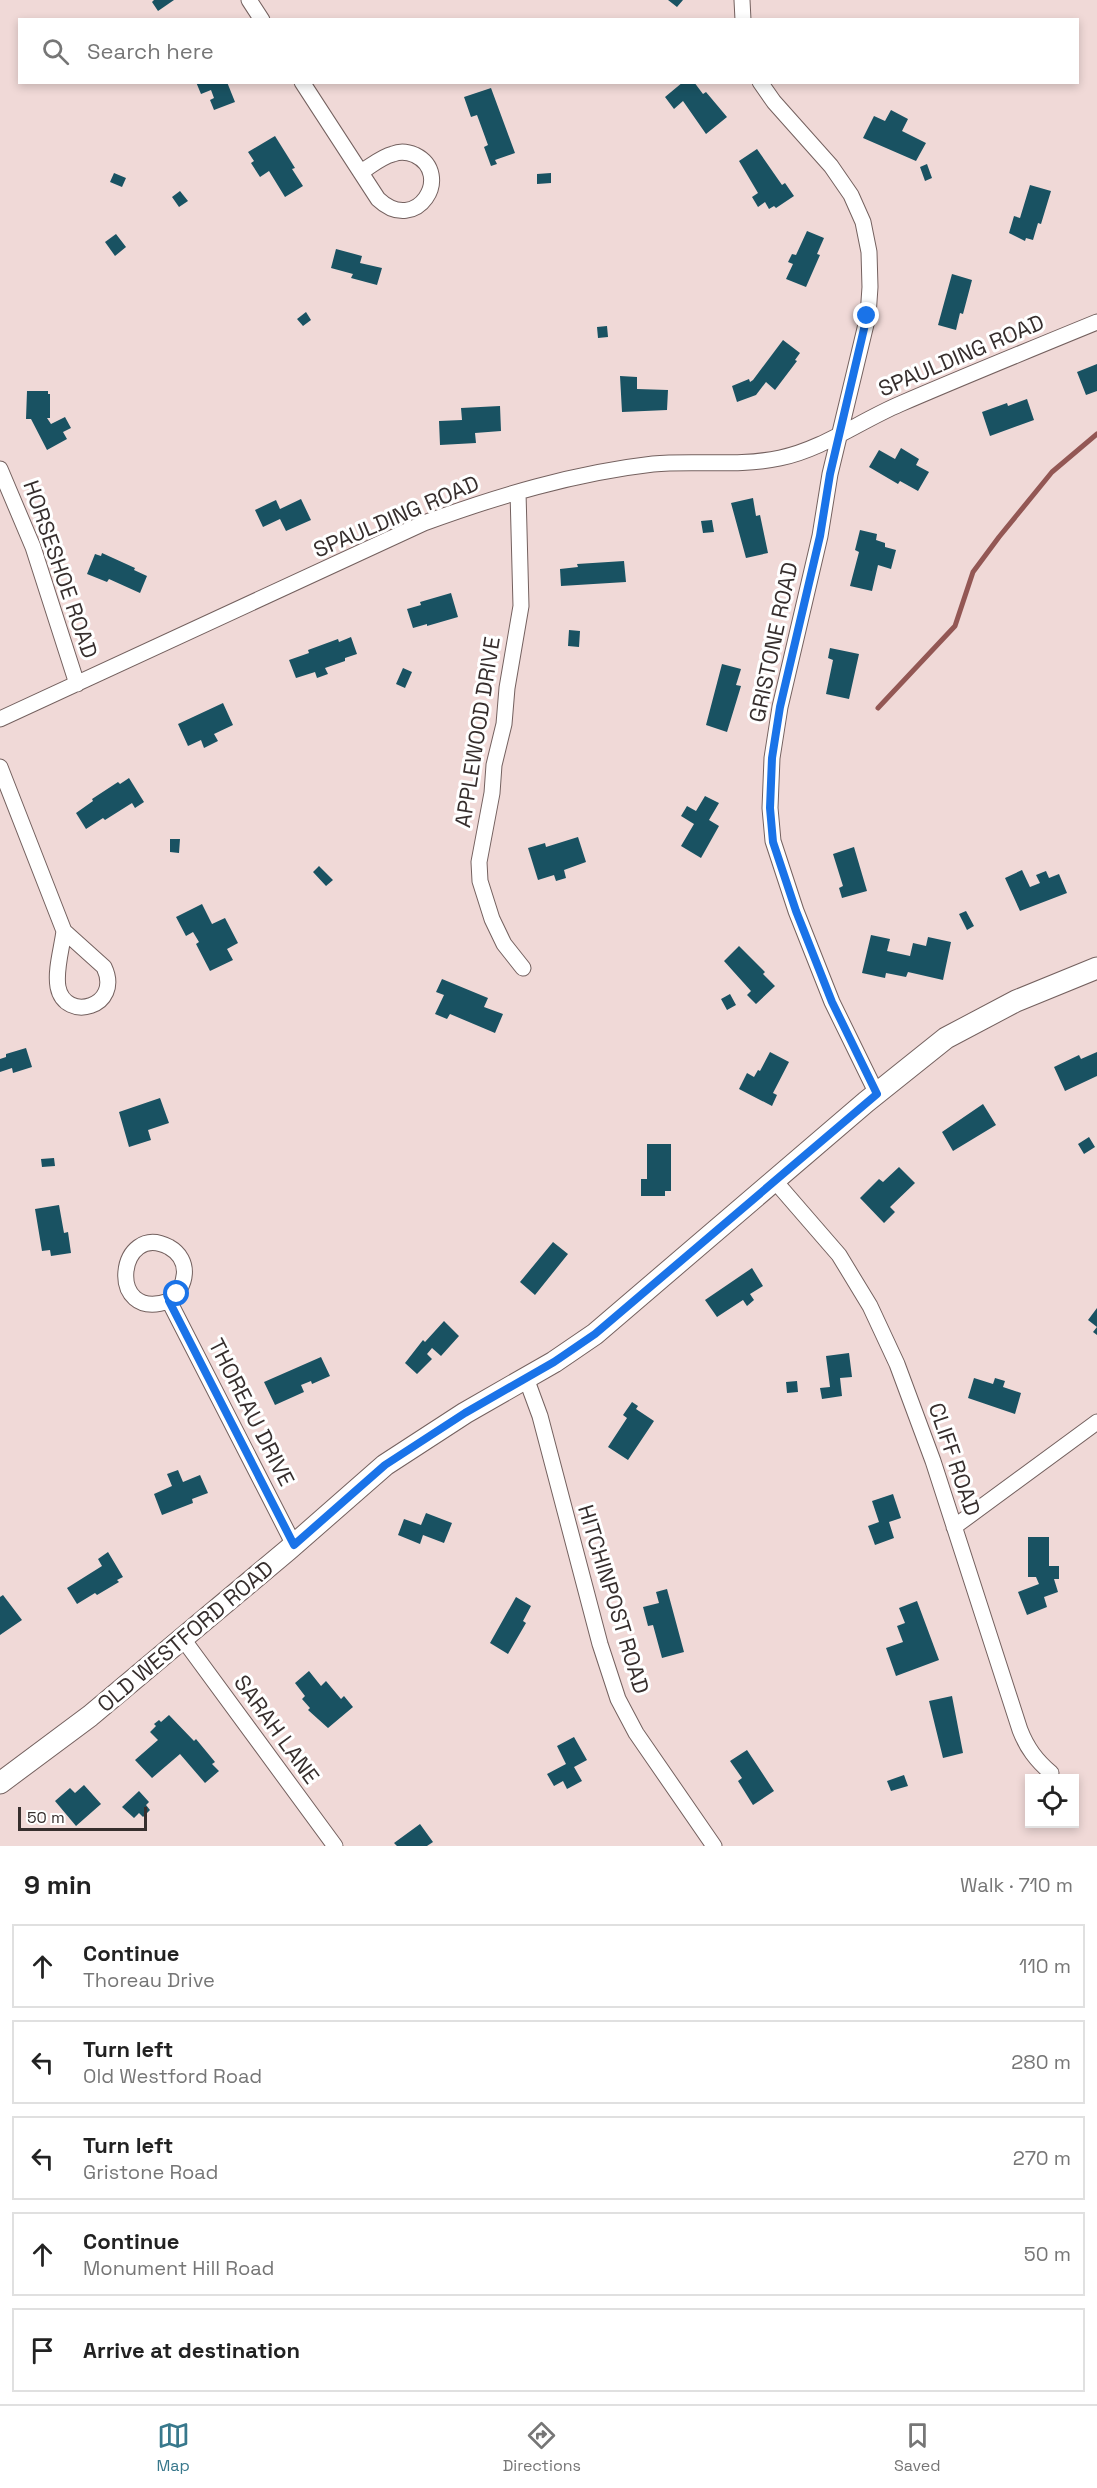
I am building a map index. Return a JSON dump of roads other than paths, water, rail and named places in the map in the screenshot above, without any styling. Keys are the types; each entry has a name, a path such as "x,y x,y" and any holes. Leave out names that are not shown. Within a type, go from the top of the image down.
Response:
{"main road":[{"name":"OLD WESTFORD ROAD","path":"0,1783 90,1716 294,1545 385,1465 554,1362 595,1334 719,1230 774,1180 946,1038 1016,1001 1097,968"}],"street":[{"path":"249,0 260,18"},
{"path":"742,0 743,18"},
{"path":"303,84 378,199 395,210 414,209 423,203 432,186 431,176 422,159 404,152 386,157 361,172"},
{"name":"GRISTONE ROAD","path":"761,84 774,102 831,166 851,195 863,222 869,252 870,286 867,316 847,396 841,434 830,474 820,536 780,707 772,758 770,808 773,842 796,911 832,1002 877,1094"},
{"name":"SPAULDING ROAD","path":"0,719 424,523 473,505 565,479 655,464 740,462 780,458 813,447 898,405 1097,322"},
{"name":"HORSESHOE ROAD","path":"0,469 33,547 77,684"},
{"name":"APPLEWOOD DRIVE","path":"518,492 521,606 507,688 504,724 494,765 492,793 479,862 480,881 492,919 504,944 523,968"},
{"path":"0,767 64,931 104,967 107,975 107,991 96,1004 80,1007 65,1000 60,993 58,977 64,931"},
{"name":"CLIFF ROAD","path":"774,1180 839,1255 870,1306 897,1364 954,1527 1020,1730 1027,1748 1051,1773"},
{"path":"163,1244 179,1256 185,1276 183,1286 169,1301 150,1304 141,1301 127,1287 124,1268 134,1251 143,1246 163,1244"},
{"name":"THOREAU DRIVE","path":"169,1301 294,1545"},
{"name":"HITCHINPOST ROAD","path":"526,1378 540,1416 600,1644 618,1699 636,1733 714,1846"},
{"path":"954,1527 1097,1422"},
{"name":"SARAH LANE","path":"183,1639 335,1846"}],"waterway":[{"path":"878,708 955,626 973,572 999,537 1052,472 1097,434"}]}
